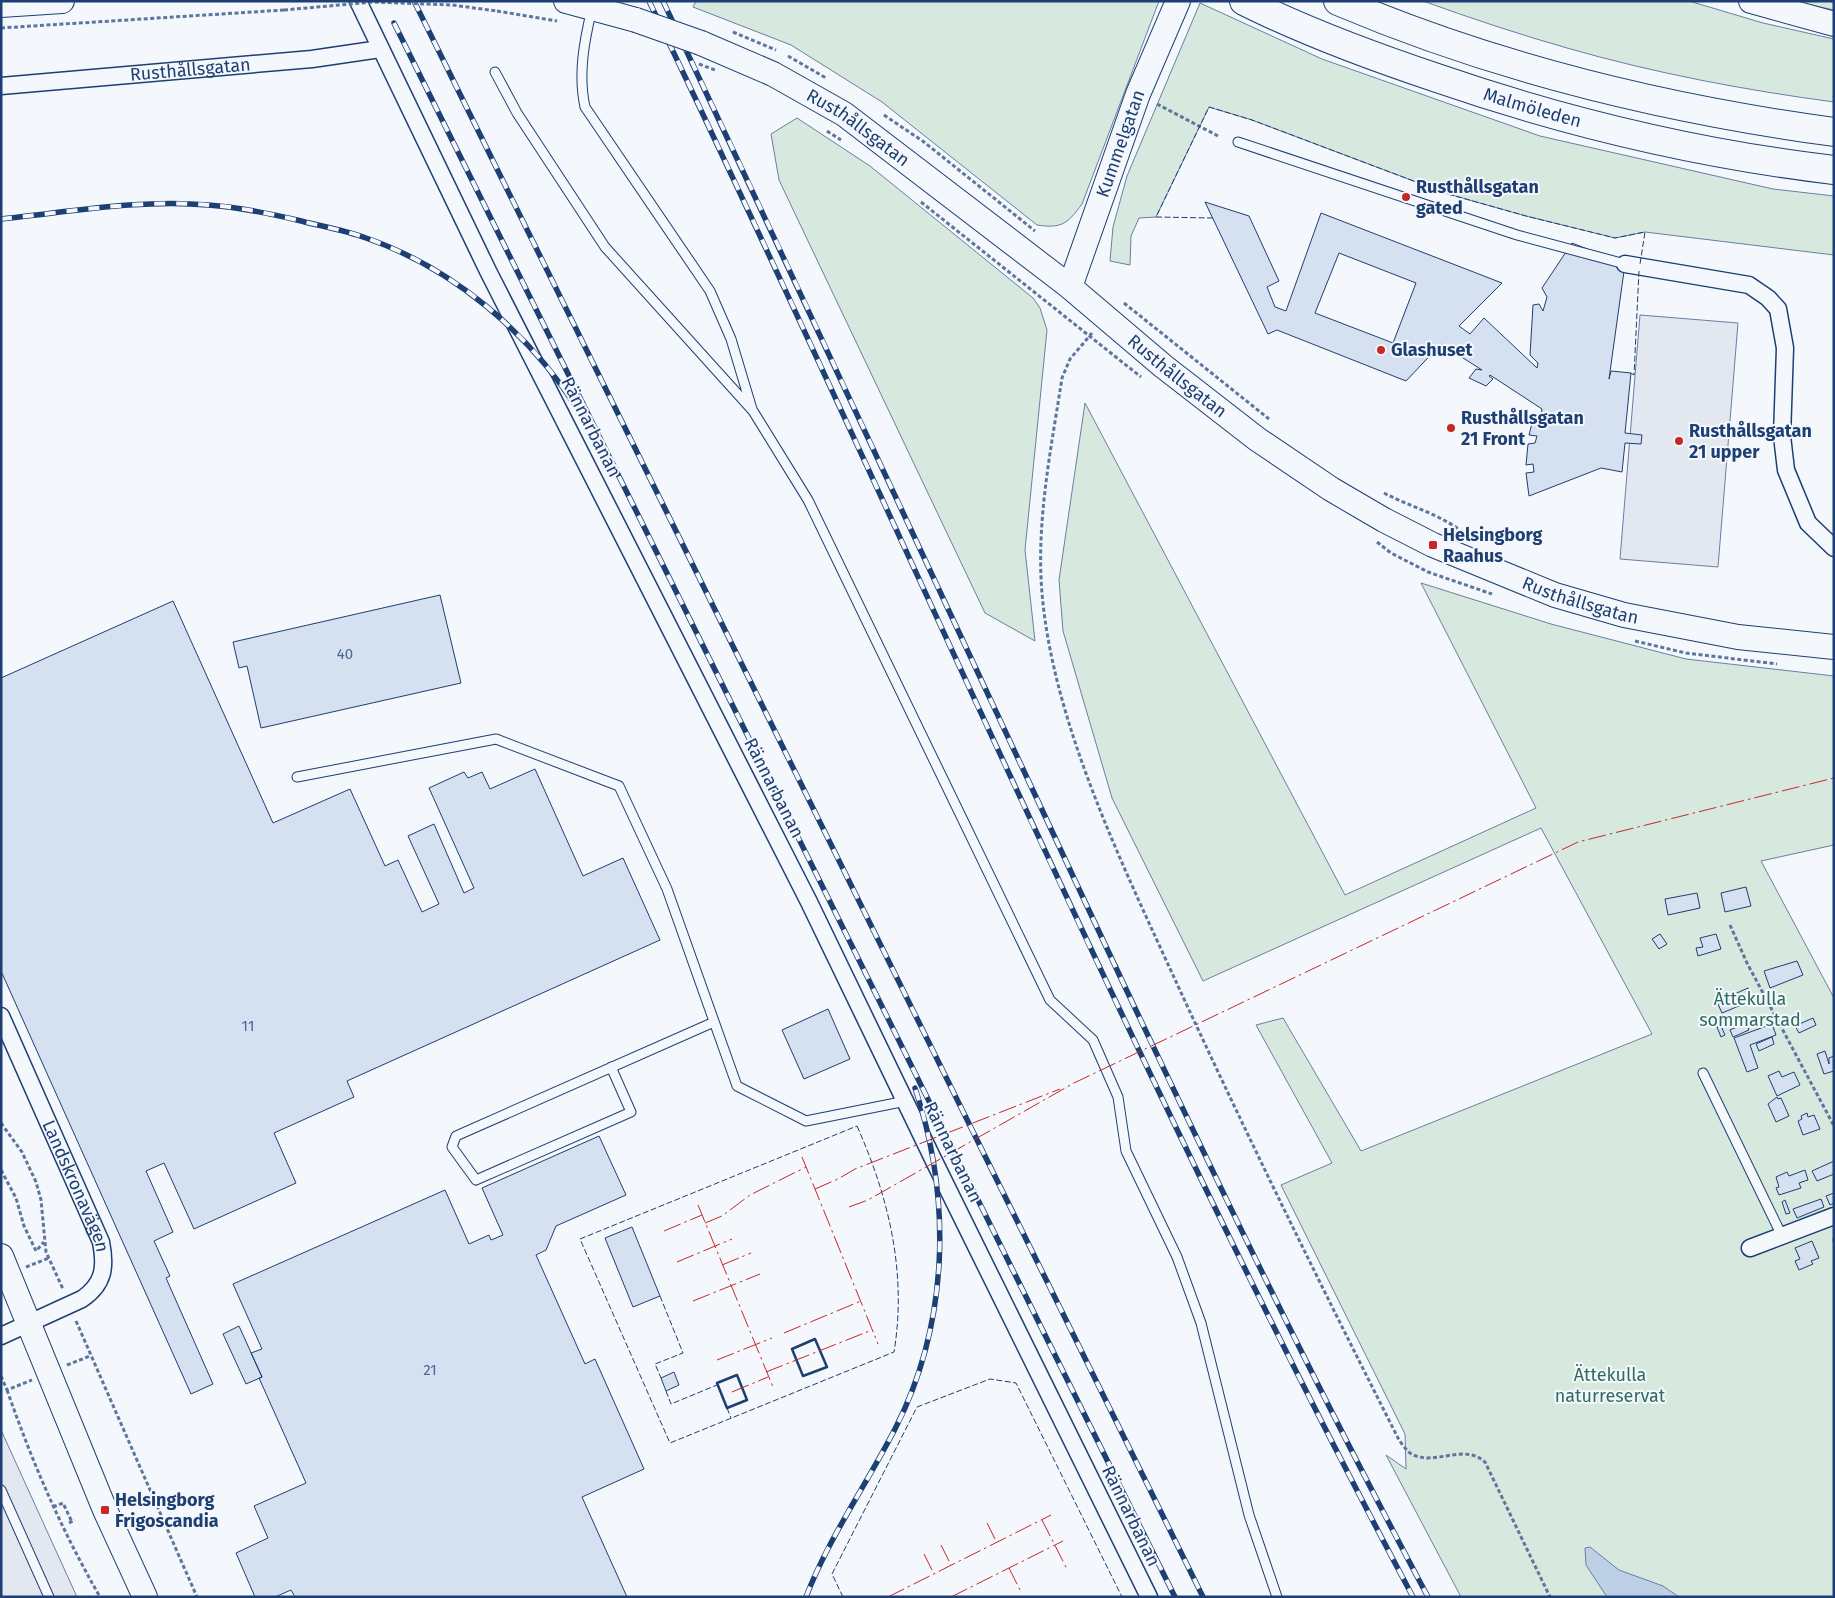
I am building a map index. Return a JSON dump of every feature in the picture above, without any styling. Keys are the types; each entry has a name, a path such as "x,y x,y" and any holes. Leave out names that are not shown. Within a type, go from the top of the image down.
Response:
{"highway":[{"name":"Malmöleden","path":"1244,1 1359,51 1502,100 1651,138 1739,156 1834,170"},
{"name":"Malmöleden","path":"1338,1 1426,36 1520,66 1715,114 1834,132"}],"main road":[{"path":"1,5 62,1"},
{"name":"Rusthållsgatan","path":"566,1 636,20 701,43 773,74 844,114 1070,287 1163,366 1257,439 1331,489 1433,545 1555,595 1624,615 1738,637 1834,647"},
{"name":"Kummelgatan","path":"1070,287 1138,94 1178,1"},
{"path":"1751,1 1834,24"},
{"path":"1,1256 105,1510 145,1597"}],"street":[{"name":"Rännarbanan","path":"358,1 488,271 809,902 1149,1597"},
{"name":"Rusthållsgatan","path":"1,86 312,59 380,49"},
{"path":"1625,264 1750,285 1768,298 1778,309 1785,348 1782,436 1786,470 1808,523 1834,548"},
{"name":"Landskronavägen","path":"1,1016 101,1242 104,1269 99,1283 92,1292 70,1305 1,1336"},
{"path":"1750,1248 1834,1216"}],"lane":[{"path":"592,8 584,52 582,90 586,107 710,291 731,339 753,412"},
{"path":"495,72 517,113 606,247 753,412 808,500 1050,1000 1093,1040 1118,1097 1126,1151 1177,1257 1201,1324 1249,1515 1277,1597"},
{"path":"1238,142 1516,236 1625,264"},
{"path":"297,777 496,738 619,786 667,889 737,1086 806,1121 906,1101"},
{"path":"611,1067 631,1112 476,1180 452,1146 456,1136 611,1067 714,1022"},
{"path":"1703,1073 1782,1236"},
{"path":"1,1490 49,1597"}],"path":[{"path":"1,28 284,10 373,2 452,5 496,11"},
{"path":"730,31 781,52 829,79"},
{"path":"1138,94 1218,136"},
{"path":"876,110 924,142 1039,234"},
{"path":"1123,302 1277,425"},
{"path":"1105,317 1070,359 1062,378 1041,538 1042,594 1053,661 1072,731 1106,823 1166,960 1307,1256 1398,1438 1409,1452 1416,1456 1425,1458 1473,1454 1485,1462 1550,1597"},
{"path":"1381,492 1457,528 1471,539"},
{"path":"1730,925 1747,963 1834,1126"},
{"path":"1,1123 22,1152 36,1182 41,1200 46,1252 197,1597"},
{"path":"1,1170 16,1198 24,1226 36,1251 45,1242"},
{"path":"1834,1238 1834,1244"},
{"path":"7,1390 31,1458 53,1507 71,1546 100,1597"},
{"path":"53,1507 63,1503 72,1522"}],"green space":[{"path":"696,1 1159,1 1082,204 1073,216 1064,223 1046,226 1037,225 882,102 791,45 693,7"},
{"path":"1423,1 1689,1 1763,23 1834,39 1834,102 1733,86 1666,73 1600,57 1476,20"},
{"path":"1793,1 1834,1 1834,10"},
{"path":"1200,3 1322,59 1540,136 1773,189 1834,196 1834,255 1645,232 1615,238 1448,194 1252,120 1209,107 1156,217 1139,218 1131,236 1130,265 1110,261 1113,227 1127,176"},
{"path":"797,118 870,166 1033,298 1040,308 1047,330 1025,550 1035,641 985,613 779,180 771,134"},
{"path":"1085,403 1345,895 1536,808 1421,583 1551,624 1686,659 1834,676 1834,845 1761,861 1834,998 1834,1597 1461,1597 1386,1455 1406,1469 1405,1434 1281,1185 1332,1163 1256,1025 1283,1018 1361,1151 1652,1034 1541,828 1203,981 1112,798 1063,631 1059,580"}],"shaded area":[{"name":"Rusthållsgatan 21 upper","path":"1640,315 1738,323 1718,567 1620,559"},
{"path":"1,1430 77,1597 1,1597"}],"water":[{"path":"1590,1547 1619,1570 1663,1586 1679,1597 1607,1597 1586,1565 1585,1548"}],"building":[{"name":"Glashuset","path":"1205,202 1249,216 1279,281 1267,287 1275,307 1286,311 1321,213 1502,283 1459,326 1470,334 1484,318 1537,368 1538,363 1530,355 1533,305 1539,304 1543,311 1547,297 1542,288 1572,243 1625,264 1609,379 1611,371 1631,373 1625,433 1642,435 1641,444 1625,443 1622,472 1601,468 1529,496 1526,473 1534,472 1533,464 1526,465 1528,444 1535,443 1537,436 1529,435 1534,415 1541,416 1542,409 1490,375 1493,379 1486,386 1469,378 1476,369 1482,370 1441,344 1406,381 1277,330 1268,334","holes":["1339,253 1416,283 1393,343 1315,313"]},
{"path":"440,595 461,683 261,728 247,666 239,668 233,642"},
{"path":"173,601 273,823 350,789 385,866 398,860 422,912 439,904 408,836 434,824 464,893 474,888 429,788 464,772 468,778 482,772 490,789 535,769 583,876 623,858 660,940 347,1081 354,1097 274,1133 296,1183 194,1229 164,1163 146,1171 173,1232 154,1241 170,1276 166,1278 213,1384 191,1394 1,971 1,678"},
{"path":"1746,887 1751,906 1725,912 1721,893"},
{"path":"1697,893 1700,908 1668,915 1665,899"},
{"path":"1660,934 1667,944 1659,949 1652,939"},
{"path":"1716,934 1721,949 1698,956 1696,948 1703,947 1700,938"},
{"path":"1797,961 1803,975 1770,988 1764,971"},
{"path":"1748,988 1753,1000 1722,1013 1717,1002"},
{"path":"828,1009 850,1059 804,1079 782,1030"},
{"path":"1813,1018 1816,1025 1799,1033 1795,1026"},
{"path":"1746,1023 1749,1030 1733,1037 1730,1030"},
{"path":"1772,1024 1776,1035 1750,1045 1758,1068 1747,1072 1734,1038"},
{"path":"1721,1026 1725,1035 1721,1037 1717,1027"},
{"path":"1772,1037 1774,1044 1759,1051 1756,1044"},
{"path":"1825,1051 1829,1064 1829,1058 1834,1056 1834,1071 1824,1074 1817,1054"},
{"path":"1779,1071 1782,1077 1794,1072 1800,1085 1777,1096 1768,1076"},
{"path":"1777,1097 1778,1099 1781,1098 1789,1116 1776,1122 1768,1104"},
{"path":"1807,1113 1808,1117 1814,1115 1820,1129 1803,1135 1798,1121 1802,1119 1801,1116"},
{"path":"599,1136 626,1195 556,1226 546,1250 536,1255 585,1364 595,1359 644,1469 582,1497 627,1597 295,1597 291,1590 275,1597 255,1597 236,1553 268,1538 254,1506 306,1483 259,1378 262,1377 251,1353 262,1349 233,1284 445,1190 469,1244 489,1235 491,1240 503,1235 482,1188"},
{"path":"1834,1161 1834,1174 1817,1181 1812,1171"},
{"path":"1805,1170 1808,1180 1799,1183 1801,1188 1779,1195 1776,1188 1779,1187 1776,1177 1787,1172 1789,1176"},
{"path":"1834,1193 1834,1203 1830,1205 1826,1196"},
{"path":"1821,1199 1824,1207 1797,1218 1793,1209"},
{"path":"1785,1200 1790,1213 1786,1214 1782,1202"},
{"path":"632,1227 660,1296 633,1307 605,1238"},
{"path":"1812,1241 1819,1258 1811,1261 1813,1264 1799,1270 1795,1261 1800,1259 1795,1248"},
{"path":"239,1326 262,1377 246,1384 223,1334"},
{"path":"674,1372 679,1385 666,1391 661,1378"}],"railway":[{"path":"414,1 1203,1597"},
{"path":"649,1 744,201 1117,1004 1311,1401 1413,1597"},
{"path":"663,1 1183,1110 1279,1306 1428,1597"},
{"path":"394,23 1175,1597"},
{"path":"1,219 105,207 182,204 219,206 252,211 358,235 398,251 429,267 458,285 486,306 536,354 577,408"},
{"path":"806,1597 837,1532 896,1427 914,1387 927,1345 935,1303 939,1260 939,1216 935,1173 927,1130 915,1088"}],"fence":[{"path":"1213,218 1156,217 1209,107 1252,120 1448,194 1615,238 1645,232 1640,264"},
{"path":"1631,373 1634,375 1639,271"},
{"path":"857,1126 878,1181 892,1236 898,1293 894,1352 670,1443 580,1239 857,1126"},
{"path":"660,1296 683,1353 655,1364 661,1378"},
{"path":"843,1597 832,1574 917,1407 990,1379 1016,1383 1122,1597"},
{"path":"666,1391 671,1404 717,1385"},
{"path":"727,1408 731,1418"}],"wall":[{"path":"815,1339 827,1367 803,1376 792,1349 815,1339"},
{"path":"737,1375 747,1400 727,1408 717,1383 737,1375"}],"power":[{"path":"849,1207 868,1200 1074,1083 1578,842 1834,778"},
{"path":"815,1189 855,1169 1060,1089"},
{"path":"802,1157 878,1344"},
{"path":"705,1223 722,1216 750,1195 806,1167"},
{"path":"698,1205 773,1387"},
{"path":"664,1231 702,1215"},
{"path":"677,1262 732,1239"},
{"path":"722,1265 751,1253"},
{"path":"693,1301 760,1274"},
{"path":"784,1333 861,1301"},
{"path":"766,1372 872,1330"},
{"path":"717,1360 772,1338"},
{"path":"732,1392 768,1377"},
{"path":"888,1597 1051,1515"},
{"path":"1042,1520 1067,1569"},
{"path":"987,1523 997,1543"},
{"path":"951,1597 1063,1541"},
{"path":"941,1545 951,1565"},
{"path":"924,1554 934,1574"},
{"path":"1009,1568 1021,1592"}],"place":[{"name":"Rusthållsgatan gated","path":"1406,197"},
{"name":"Glashuset","path":"1381,350"},
{"name":"Rusthållsgatan 21 Front","path":"1451,428"},
{"name":"Rusthållsgatan 21 upper","path":"1679,441"},
{"name":"Helsingborg Raahus","path":"1433,545"},
{"name":"Helsingborg Frigoscandia","path":"105,1510"}],"park label":[{"name":"Ättekulla sommarstad","path":"1750,1009"},
{"name":"Ättekulla naturreservat","path":"1610,1385"}]}
